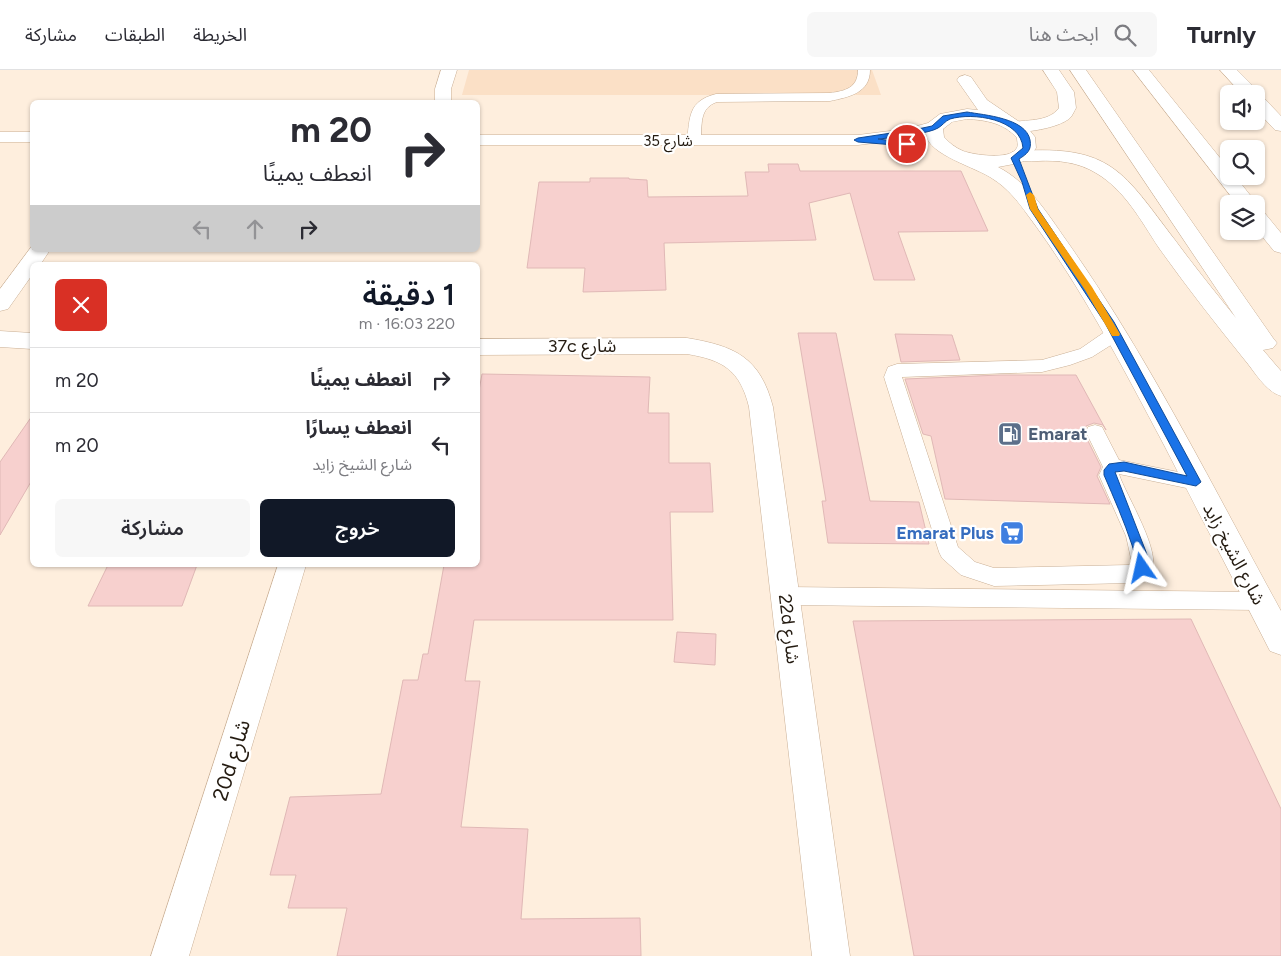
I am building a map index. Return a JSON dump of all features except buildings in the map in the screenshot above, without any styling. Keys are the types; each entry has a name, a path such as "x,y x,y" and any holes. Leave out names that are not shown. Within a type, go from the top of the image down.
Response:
{"main road":[{"path":"440,98 449,70"},
{"path":"965,75 961,101 956,115 979,115 1009,123 1046,123 1058,119 1069,106 1068,99 1050,70"},
{"path":"1078,70 1281,366"},
{"path":"1141,70 1240,195"},
{"path":"1228,70 1242,85"},
{"path":"965,75 981,104 1022,132 1028,142 1024,152 1017,157"},
{"path":"1265,109 1281,126"},
{"name":"شارع 35","path":"480,140 858,140 906,134 934,127 946,118 956,115"},
{"path":"934,127 935,138 946,150"},
{"path":"0,136 30,137"},
{"name":"شارع 35","path":"858,140 946,150 972,160"},
{"path":"972,160 1003,161 1017,157 1044,154 1075,157 1088,161 1116,178 1218,310 1281,387"},
{"path":"1017,157 1034,209"},
{"path":"972,160 1000,175 1012,184 1034,209"},
{"name":"شارع الشيخ زايد","path":"1034,209 1089,289 1115,333 1281,641"},
{"path":"1265,227 1281,247"},
{"path":"0,304 30,264"},
{"path":"0,339 30,341"},
{"name":"37c شارع","path":"480,347 687,346"},
{"name":"22d شارع","path":"687,346 709,349 731,358 748,372 758,389 831,956"},
{"path":"0,358 30,357"},
{"name":"20d شارع","path":"170,956 291,567"}],"lane":[{"path":"694,141 697,110 707,101 724,97 830,97 856,90 863,84 864,70"},
{"path":"1095,432 1112,467 1109,475 1132,528 1142,557 1142,568 1132,574 994,576 981,574 968,569 949,552 893,377 894,371 1063,369 1115,333"},
{"path":"1112,467 1124,467 1196,482"},
{"path":"785,596 1260,602"}],"shaded area":[{"path":"469,70 872,70 881,95 462,95"}],"slow traffic":[{"path":"1030,195 1034,209 1089,289 1116,334"}],"place":[{"name":"Emarat","path":"1010,434"},
{"name":"Emarat Plus","path":"1012,533"}],"route":[{"path":"907,144 858,140 919,132 934,127 946,118 967,114 1002,120 1016,127 1026,137 1028,142 1027,148 1015,158 1026,182 1034,209 1089,289 1109,322 1196,482 1118,466 1112,467 1110,470 1109,475 1132,528 1144,563 1142,568"}]}
